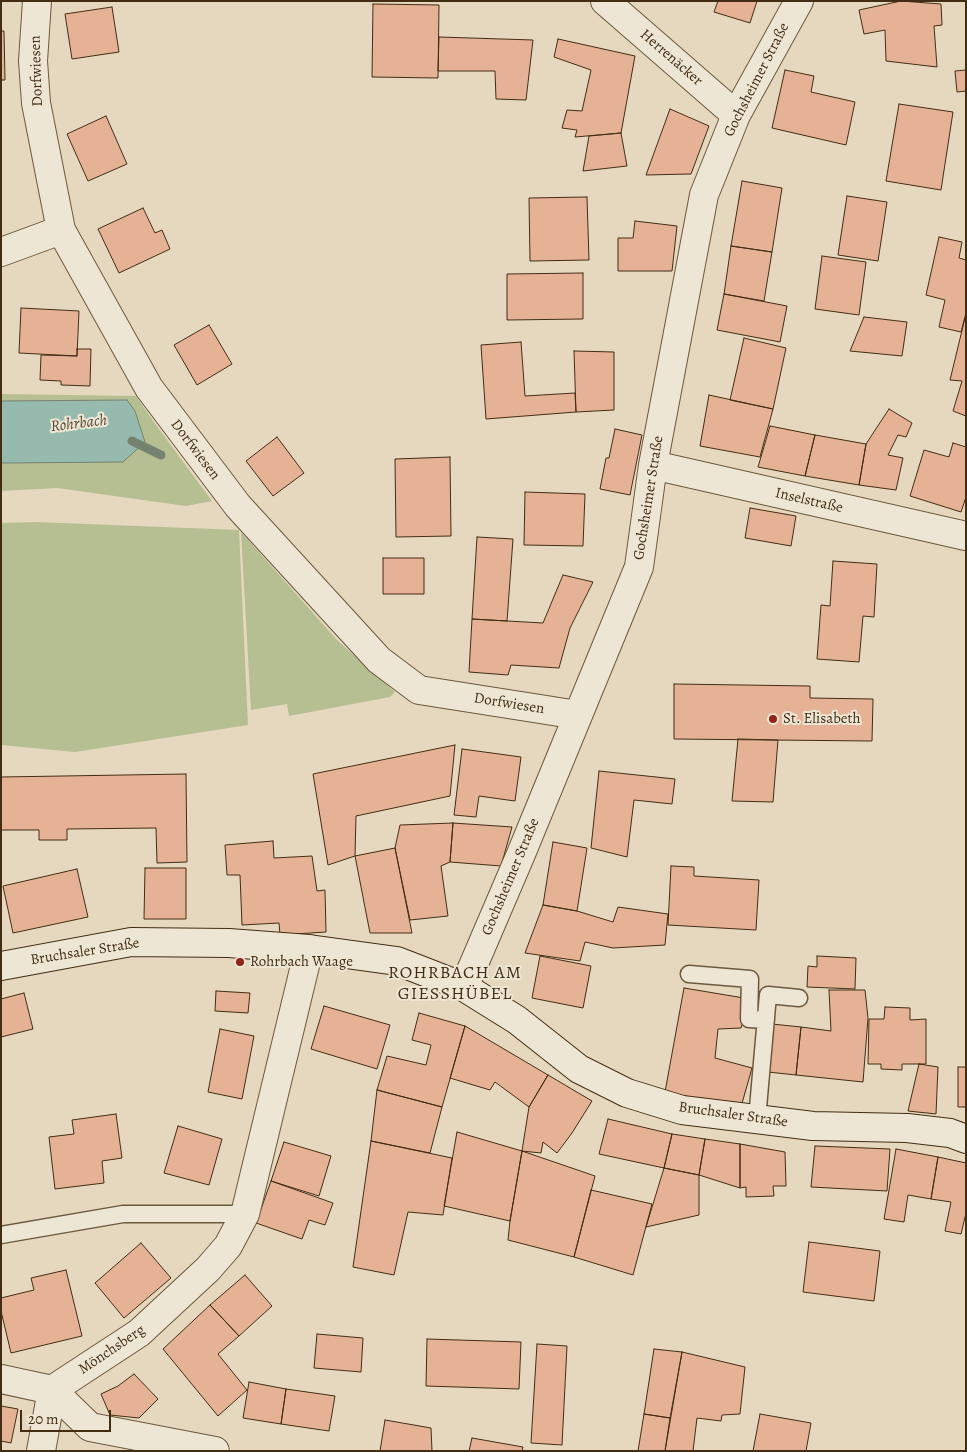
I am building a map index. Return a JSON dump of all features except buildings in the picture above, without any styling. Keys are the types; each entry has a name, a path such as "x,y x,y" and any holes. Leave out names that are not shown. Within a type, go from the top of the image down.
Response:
{"street":[{"name":"Dorfwiesen","path":"37,1 33,62 36,103 62,230 149,388 238,506 379,660 419,690 578,715"},
{"name":"Herrenäcker","path":"605,1 736,115"},
{"name":"Gochsheimer Straße","path":"464,987 639,567 653,465 704,196 736,115 799,1"},
{"path":"1,252 62,230"},
{"name":"Inselstraße","path":"653,465 966,536"},
{"name":"Bruchsaler Straße","path":"1,966 131,942 229,943 310,949 397,961 464,987 517,1020 579,1069 627,1093 682,1110 814,1126 907,1128 950,1133 966,1139"},
{"name":"Mönchsberg","path":"52,1390 140,1333 208,1269 228,1246 246,1214 310,949"},
{"path":"1,1379 52,1390 90,1427 215,1451"},
{"path":"41,1451 52,1390"}],"lane":[{"path":"690,974 750,979 749,1019 766,1020"},
{"path":"757,1119 768,995 799,998"},
{"path":"1,1235 123,1214 246,1214"}],"green space":[{"path":"1,394 136,396 212,501 186,506 57,488 1,491"},
{"path":"36,522 239,530 248,725 75,752 1,745 1,523"},
{"path":"241,532 337,640 395,692 390,697 289,716 287,704 251,710"}],"water":[{"path":"127,400 135,411 145,442 123,462 1,463 1,401"}],"waterway":[{"name":"Rohrbach","path":"132,441 161,455"}],"place":[{"name":"St. Elisabeth","path":"773,719"},
{"name":"Rohrbach Waage","path":"240,962"}],"district":[{"name":"ROHRBACH AM GIESSHÜBEL","path":"455,984"}]}
